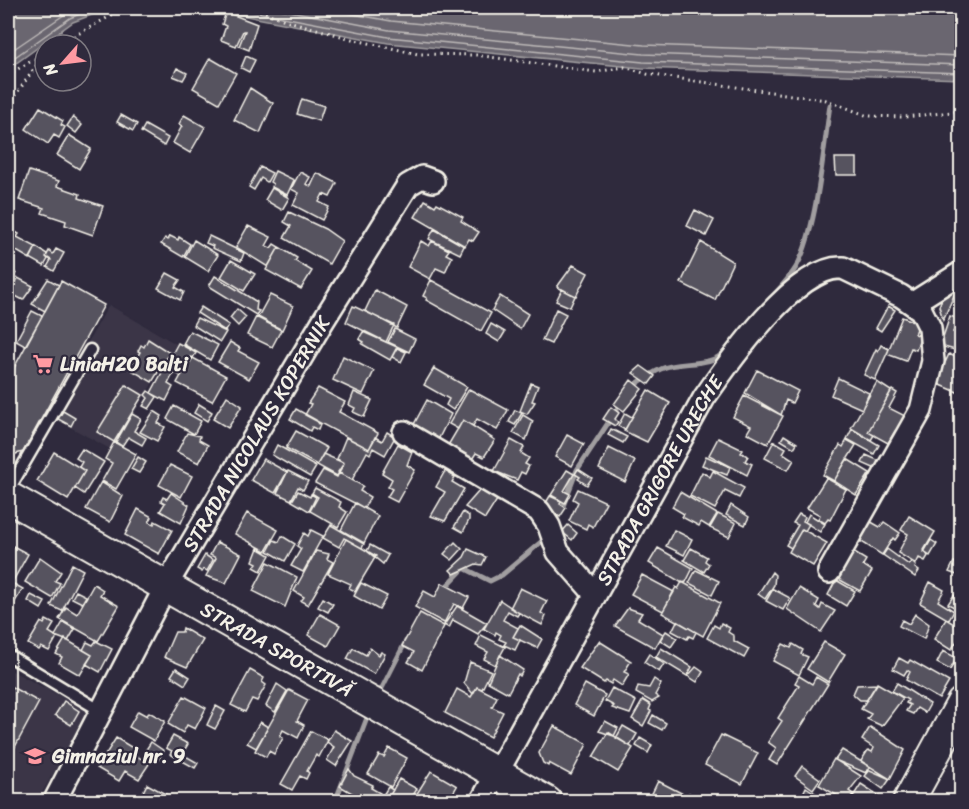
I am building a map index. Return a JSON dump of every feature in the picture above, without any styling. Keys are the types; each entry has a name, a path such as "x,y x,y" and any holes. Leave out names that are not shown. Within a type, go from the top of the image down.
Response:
{"street":[{"name":"STRADA NICOLAUS KOPERNIK","path":"54,801 166,586 323,321 408,185 422,177 433,181"},
{"name":"STRADA GRIGORE URECHE","path":"481,801 594,593 704,398 740,346 767,315 806,283 834,267 843,268 913,303 921,310 930,328 933,361 921,410 829,572"},
{"path":"913,303 962,272"},
{"path":"404,432 539,511 549,526 558,552 594,593"},
{"name":"STRADA SPORTIVĂ","path":"8,496 547,801"},
{"path":"908,801 962,703"}],"lane":[{"path":"8,491 90,350"},
{"path":"8,655 101,711"}],"path":[{"path":"79,33 124,8"},
{"path":"254,8 285,20 355,40 418,54 476,55 596,72 624,67 646,74 826,99 868,116 904,117 962,111"},
{"path":"8,75 33,60"},
{"path":"8,106 33,70"}],"shaded area":[{"path":"109,305 176,344 112,450 59,421 50,409"},
{"name":"Gimnaziul nr. 9","path":"8,669 89,711 37,801 8,801"}],"water":[{"path":"8,8 110,8 73,22 58,33 33,33 33,51 8,69"},
{"path":"203,8 961,8 961,79 642,68 388,43"}],"building":[{"path":"226,12 257,24 249,50 239,46 245,31 236,46 221,40 226,26 222,24"},
{"path":"246,56 255,60 249,72 241,68"},
{"path":"210,58 236,73 219,103 193,88"},
{"path":"177,68 187,73 183,80 173,76"},
{"path":"250,88 273,103 260,133 234,120"},
{"path":"302,99 324,106 319,121 297,114"},
{"path":"40,107 63,121 61,125 65,127 59,138 54,135 48,144 26,129"},
{"path":"121,115 137,124 133,131 117,122"},
{"path":"184,115 205,127 190,153 173,143 182,126 179,124"},
{"path":"73,117 82,125 76,133 67,126"},
{"path":"145,125 168,138 164,146 141,132"},
{"path":"69,135 91,149 79,169 57,155"},
{"path":"835,158 857,158 857,175 836,175"},
{"path":"260,167 272,173 267,182 261,178 254,190 249,187"},
{"path":"29,171 59,181 57,186 80,194 79,198 103,206 93,235 65,225 66,221 42,213 44,208 19,200"},
{"path":"275,171 294,180 287,195 272,187 273,184 270,182"},
{"path":"300,172 310,177 306,184 311,186 317,173 337,183 330,197 323,194 319,202 329,207 322,220 293,205 299,193 291,189"},
{"path":"272,188 289,198 282,210 265,200"},
{"path":"425,200 435,206 437,203 463,217 461,221 479,232 473,241 469,239 465,246 415,217"},
{"path":"695,210 714,220 706,236 687,226"},
{"path":"289,212 325,229 342,241 329,264 284,238 291,226 284,222"},
{"path":"248,226 271,237 266,246 271,248 274,244 279,247 268,267 236,247"},
{"path":"434,229 464,246 460,254 429,239"},
{"path":"12,230 19,234 17,237 36,247 30,259 8,246 8,231 10,233"},
{"path":"170,236 178,240 179,237 190,244 183,257 161,244 165,238 168,240"},
{"path":"209,236 244,253 241,261 212,248 213,246 206,243"},
{"path":"194,240 218,255 208,271 185,257"},
{"path":"421,241 429,246 432,241 449,250 446,254 452,257 445,272 436,268 430,279 408,267"},
{"path":"701,242 733,262 715,300 681,283"},
{"path":"36,247 47,254 48,259 44,266 30,258"},
{"path":"279,247 297,258 295,261 312,271 301,289 266,270"},
{"path":"56,249 64,253 54,271 47,267 51,260 46,257 49,251 53,254"},
{"path":"231,260 255,274 244,291 221,277"},
{"path":"573,265 588,273 576,296 557,287"},
{"path":"8,268 16,273 12,280 16,282 18,278 33,286 23,300 8,292"},
{"path":"167,273 180,280 175,287 184,292 180,300 158,288"},
{"path":"215,276 257,302 256,310 259,311 256,315 209,286"},
{"path":"48,279 59,285 45,311 32,304"},
{"path":"431,280 491,313 481,331 426,300 427,298 423,296"},
{"name":"LiniaH2O Balti","path":"61,281 104,305 23,452 12,455 8,452 8,379"},
{"path":"960,282 943,320 939,306 947,287"},
{"path":"562,289 575,296 570,307 556,301"},
{"path":"375,290 407,307 397,328 365,311"},
{"path":"270,295 293,306 282,330 258,317"},
{"path":"500,296 528,314 520,329 492,310"},
{"path":"353,306 394,325 386,342 346,322"},
{"path":"888,306 895,310 881,331 876,328"},
{"path":"201,307 229,325 225,331 197,313"},
{"path":"237,309 246,317 238,326 230,318"},
{"path":"556,309 566,314 551,344 542,340"},
{"path":"32,311 42,316 25,346 16,341"},
{"path":"950,316 961,320 953,332 962,334 959,351 940,346"},
{"path":"256,317 281,330 272,347 247,335"},
{"path":"902,317 919,323 915,334 921,336 916,350 911,348 906,361 887,354"},
{"path":"197,318 226,332 220,342 193,325"},
{"path":"491,324 505,332 499,342 486,334"},
{"path":"395,329 415,339 409,352 388,342"},
{"path":"190,331 218,345 210,360 183,344"},
{"path":"363,332 397,347 390,360 362,344 364,342 359,339"},
{"path":"148,339 170,353 152,382 130,369 140,352 138,351 141,345 144,347"},
{"path":"230,342 240,348 238,351 259,362 249,379 218,362"},
{"path":"178,343 196,353 181,376 174,372 168,384 173,387 166,401 151,393"},
{"path":"881,345 889,349 875,380 864,375 876,349 878,351"},
{"path":"397,348 406,352 401,362 392,357"},
{"path":"949,354 962,360 962,394 936,383"},
{"path":"343,356 374,371 363,394 333,380"},
{"path":"191,357 226,376 212,401 177,383"},
{"path":"641,366 655,376 649,384 633,373"},
{"path":"434,368 467,387 453,410 446,405 449,399 424,385"},
{"path":"757,370 798,391 792,403 786,400 781,415 745,393"},
{"path":"838,378 869,393 862,409 831,395"},
{"path":"631,380 642,389 624,411 614,404"},
{"path":"877,382 891,391 868,432 874,435 871,440 851,428"},
{"path":"531,383 538,386 532,401 535,402 527,414 520,411"},
{"path":"126,385 143,395 114,442 97,432"},
{"path":"318,388 345,402 339,412 378,433 369,449 305,415 311,404 308,403"},
{"path":"469,389 508,410 497,430 477,419 473,426 463,420 458,429 449,424"},
{"path":"648,390 670,403 647,442 624,431"},
{"path":"892,390 897,393 889,408 907,417 898,433 895,431 888,443 868,432"},
{"path":"148,391 157,397 149,409 143,406 148,398 145,395"},
{"path":"354,392 372,400 364,417 353,412 355,408 349,405"},
{"path":"227,396 242,406 228,428 213,419"},
{"path":"744,396 783,416 768,444 747,433 751,426 733,417"},
{"path":"427,400 451,414 437,442 412,428"},
{"path":"199,404 212,412 207,421 194,413"},
{"path":"174,406 201,421 194,434 167,419"},
{"path":"611,407 619,413 615,419 618,422 615,426 603,419"},
{"path":"296,409 316,420 320,425 318,430 312,427 310,431 290,419"},
{"path":"515,410 522,413 515,425 509,422"},
{"path":"63,411 75,418 71,426 58,419"},
{"path":"154,411 162,416 158,423 165,427 157,441 140,432"},
{"path":"625,413 632,417 625,430 618,426"},
{"path":"132,414 141,419 134,431 146,438 142,445 128,437 122,446 116,442"},
{"path":"523,415 533,421 526,440 513,433"},
{"path":"463,420 495,440 484,457 476,453 471,461 447,447"},
{"path":"611,429 627,437 623,443 608,435"},
{"path":"852,429 879,445 874,454 847,439"},
{"path":"296,431 327,448 317,465 286,448"},
{"path":"387,432 395,437 385,455 373,448 370,454 367,452 352,480 338,472 344,463 337,459 346,437 369,449 375,437 382,441"},
{"path":"187,433 200,436 199,440 208,445 199,463 177,452"},
{"path":"567,435 584,444 572,466 555,457"},
{"path":"784,435 797,443 794,448 781,440"},
{"path":"718,438 743,450 741,453 748,456 745,461 752,464 747,475 709,455"},
{"path":"511,440 524,447 521,453 529,458 525,464 529,466 525,474 521,472 517,480 494,471"},
{"path":"847,440 856,445 834,481 823,475 840,445 843,447"},
{"path":"774,441 786,448 783,453 794,460 788,470 765,458"},
{"path":"114,442 136,454 116,489 102,481 112,463 105,459"},
{"path":"398,444 412,452 407,465 415,470 397,502 387,497 392,489 388,487 392,479 382,473"},
{"path":"277,445 316,467 310,477 272,455"},
{"path":"609,448 635,461 625,482 599,469"},
{"path":"82,449 104,462 84,494 75,488 85,471 79,467 82,462 76,458"},
{"path":"54,452 85,471 68,500 37,481"},
{"path":"323,454 344,463 337,476 317,465"},
{"path":"866,455 882,462 878,470 862,463"},
{"path":"706,456 730,467 727,475 702,465"},
{"path":"138,457 146,462 139,473 131,469"},
{"path":"263,459 287,472 275,493 251,480"},
{"path":"847,459 870,473 856,495 834,481"},
{"path":"170,465 192,476 181,497 159,485"},
{"path":"578,469 592,478 587,485 575,474"},
{"path":"323,470 337,477 339,473 363,486 360,491 370,497 364,508 315,483"},
{"path":"567,470 574,474 564,491 570,494 565,503 551,495"},
{"path":"288,471 308,481 303,490 298,487 291,500 277,493"},
{"path":"445,471 455,477 452,482 464,489 445,521 431,516 445,492 436,487"},
{"path":"713,471 744,488 739,498 725,491 715,509 690,496 702,472 710,477"},
{"path":"826,478 846,489 830,520 828,519 825,523 818,519 820,515 807,508"},
{"path":"101,482 123,496 110,522 86,509"},
{"path":"315,488 341,502 339,507 347,512 338,527 310,511 318,497 312,493"},
{"path":"578,489 606,502 593,527 588,524 586,529 569,521 578,502 573,499"},
{"path":"480,490 499,497 485,519 465,507"},
{"path":"298,491 310,497 311,494 316,497 309,511 292,501"},
{"path":"680,492 717,514 709,527 701,522 699,526 682,517 684,514 672,507"},
{"path":"171,493 189,505 181,523 160,511 165,503 161,501 163,497 167,499"},
{"path":"550,496 561,501 560,504 566,508 560,517 544,506"},
{"path":"355,503 378,516 364,543 341,530"},
{"path":"731,505 749,517 745,525 726,515"},
{"path":"138,509 152,517 149,522 154,524 155,521 172,530 159,554 125,535"},
{"path":"463,512 469,516 469,520 463,532 454,527"},
{"path":"247,513 278,530 266,551 235,534"},
{"path":"718,514 736,523 729,537 710,528"},
{"path":"799,514 805,517 803,521 809,524 805,531 802,529 791,548 786,545 798,525 793,523"},
{"path":"809,514 825,524 820,532 805,522"},
{"path":"909,516 935,532 924,550 928,556 925,561 919,558 916,564 898,553 908,534 901,530"},
{"path":"866,519 880,527 884,522 900,533 895,540 893,538 882,555 854,537"},
{"path":"331,525 364,544 362,548 344,538 339,547 323,538"},
{"path":"568,525 577,533 572,540 562,532"},
{"path":"802,529 827,543 813,566 789,552"},
{"path":"311,530 323,536 303,572 291,566 301,549 297,546 304,533 308,536"},
{"path":"674,530 692,539 684,555 666,546"},
{"path":"282,536 295,544 285,561 268,551 274,540 279,542"},
{"path":"346,539 376,556 355,591 349,588 351,584 328,574"},
{"path":"931,540 937,544 930,556 924,552"},
{"path":"217,542 241,554 226,583 206,576 216,558 210,555"},
{"path":"455,542 462,549 452,560 444,554"},
{"path":"370,545 388,555 383,564 367,551"},
{"path":"13,546 28,554 9,588 8,556"},
{"path":"258,548 270,555 261,571 254,567 257,563 253,561"},
{"path":"658,548 693,568 686,582 682,583 649,563"},
{"path":"691,548 707,557 705,561 709,564 704,572 684,560"},
{"path":"468,549 486,557 482,565 476,564 454,574 450,570 464,557"},
{"path":"848,549 866,560 863,565 872,571 860,591 833,576"},
{"path":"887,549 909,565 912,562 916,566 915,568 919,571 915,577 883,555"},
{"path":"316,551 329,554 327,559 333,562 308,605 301,601 304,597 294,591"},
{"path":"205,555 213,560 207,571 204,569 202,572 197,569"},
{"path":"40,557 61,572 55,581 60,583 52,598 25,582"},
{"path":"962,558 962,577 949,572 954,562 959,564"},
{"path":"268,562 297,577 285,607 253,591"},
{"path":"72,564 83,570 62,611 51,606"},
{"path":"696,570 719,581 712,595 689,583"},
{"path":"772,572 775,575 774,585 765,599 758,594"},
{"path":"642,575 674,592 663,611 631,594"},
{"path":"836,580 855,591 846,606 828,595"},
{"path":"682,582 720,603 703,636 662,613 676,587 678,589"},
{"path":"930,582 944,590 938,601 954,611 949,620 920,603"},
{"path":"12,583 23,589 9,611 8,591"},
{"path":"361,583 387,596 379,610 354,596"},
{"path":"442,583 469,597 463,608 454,604 444,623 415,607 424,591 435,597"},
{"path":"94,584 103,590 100,595 119,606 98,641 59,619 66,607 77,614"},
{"path":"520,588 547,601 541,613 546,616 542,625 510,608"},
{"path":"799,588 819,600 816,606 820,609 822,604 835,611 821,632 787,609"},
{"path":"773,589 790,598 783,610 766,601"},
{"path":"76,591 86,596 82,603 72,598"},
{"path":"962,593 962,611 948,604 954,595 959,598"},
{"path":"31,595 45,602 41,609 28,601"},
{"path":"323,598 333,604 328,612 318,607"},
{"path":"500,600 519,613 517,616 508,611 503,620 518,628 513,637 520,640 515,650 504,645 506,642 499,639 501,635 496,632 495,635 484,629"},
{"path":"457,606 487,623 478,634 453,620 449,628 444,625"},
{"path":"628,608 642,613 638,619 663,634 655,648 615,626"},
{"path":"420,613 444,626 422,670 408,662 414,652 402,646"},
{"path":"320,614 340,625 328,646 308,635"},
{"path":"915,614 929,624 924,639 899,626 902,620 909,624"},
{"path":"946,619 962,629 962,644 957,641 951,650 934,639"},
{"path":"46,620 54,624 49,632 57,637 49,651 41,647 39,650 28,644 41,622 44,624"},
{"path":"677,621 696,632 693,638 689,636 687,639 672,631"},
{"path":"63,622 75,629 68,641 55,636"},
{"path":"721,623 730,628 728,632 734,636 734,641 749,649 744,658 707,638 714,625 719,628"},
{"path":"520,625 542,639 537,648 513,637"},
{"path":"183,628 203,640 187,667 164,657 175,632 182,632"},
{"path":"666,631 677,638 671,647 660,640"},
{"path":"481,635 505,647 495,665 484,659 488,652 476,646"},
{"path":"65,639 92,655 80,675 59,663 62,657 56,654"},
{"path":"96,641 112,649 100,672 86,664 92,655 83,650 87,642 93,645"},
{"path":"599,641 631,661 624,672 629,674 622,686 613,680 611,684 606,681 604,683 580,668"},
{"path":"824,642 845,654 828,682 807,669"},
{"path":"783,644 791,648 793,644 803,650 801,654 808,657 799,675 773,661"},
{"path":"353,648 366,655 370,648 379,655 381,652 385,654 374,674 347,659"},
{"path":"661,648 692,667 687,676 656,657"},
{"path":"943,651 957,658 950,670 937,663"},
{"path":"649,654 664,664 659,672 644,662"},
{"path":"500,655 523,670 520,676 518,674 508,693 488,682"},
{"path":"899,658 908,663 910,660 949,682 939,699 906,680 910,672 907,670 904,675 893,669"},
{"path":"470,662 491,671 482,689 477,687 473,694 464,683"},
{"path":"696,667 703,672 697,682 688,676"},
{"path":"176,668 190,677 185,685 171,676"},
{"path":"250,670 264,678 262,682 266,685 257,701 252,699 245,712 231,705"},
{"path":"799,676 812,684 816,677 828,684 777,765 769,760 776,748 768,742 782,721 778,718 799,685 795,683"},
{"path":"654,679 661,684 655,695 659,698 652,702 636,693 638,686 649,688"},
{"path":"877,683 903,698 882,726 867,719 871,714 861,709"},
{"path":"897,683 930,704 925,713 917,708 913,714 906,711 910,705 906,703 908,700 892,691"},
{"path":"277,684 287,691 275,712 266,706"},
{"path":"585,684 605,695 594,716 574,705"},
{"path":"877,684 867,700 860,700 853,694 857,685"},
{"path":"8,685 39,702 8,760"},
{"path":"477,687 497,697 492,707 503,712 490,737 445,713 457,689 471,697"},
{"path":"612,688 636,701 630,714 612,708 614,706 605,701"},
{"path":"289,690 308,700 297,721 304,725 298,738 283,730 280,736 283,738 274,754 269,751 266,757 255,751"},
{"path":"184,696 206,708 195,729 187,725 183,733 168,724"},
{"path":"643,700 651,705 649,710 651,711 643,726 632,719"},
{"path":"64,701 79,711 71,725 55,715"},
{"path":"216,706 225,711 215,729 207,725"},
{"path":"138,711 147,716 149,712 165,721 154,741 129,727"},
{"path":"653,715 666,723 662,730 649,723"},
{"path":"605,721 618,728 614,736 599,731"},
{"path":"260,722 268,727 256,748 247,743"},
{"path":"554,726 587,744 571,775 549,763 548,766 543,763 539,753"},
{"path":"623,726 637,734 630,746 616,738"},
{"path":"870,727 905,750 890,779 861,761 868,750 872,752 874,748 862,740"},
{"path":"334,730 352,741 336,766 327,760 334,747 327,742"},
{"path":"311,731 328,740 319,757 316,755 307,771 309,773 306,779 300,776 292,790 281,784"},
{"path":"608,732 633,748 618,772 593,757"},
{"path":"721,735 758,753 742,784 705,765"},
{"path":"173,736 188,744 182,754 198,763 195,768 170,754 172,751 166,748"},
{"path":"116,738 136,750 134,754 149,764 139,779 125,771 119,781 97,768"},
{"path":"640,738 652,745 648,753 636,746"},
{"path":"151,742 164,751 158,760 145,751"},
{"path":"389,748 407,758 391,787 368,774 379,755 384,757"},
{"path":"842,750 870,767 866,773 835,760"},
{"path":"834,759 861,776 849,791 853,794 848,802 819,785"},
{"path":"802,766 820,779 813,789 795,776"},
{"path":"349,769 354,776 373,785 371,788 380,793 378,798 383,802 367,802 340,786"},
{"path":"870,770 890,779 883,789 865,776"},
{"path":"431,771 457,786 448,802 427,802 416,795"},
{"path":"399,779 417,789 409,802 400,802 390,795"},
{"path":"658,781 687,796 689,793 704,802 648,802"},
{"path":"147,784 171,797 173,802 152,802 141,796"},
{"path":"861,784 881,797 877,802 857,802 852,798"},
{"path":"388,787 393,790 390,795 396,799 394,802 380,800"},
{"path":"806,787 818,795 814,802 800,800"}],"waterway":[{"path":"738,335 787,280 801,258 818,192 830,105"},
{"path":"632,387 668,366 712,360 725,351"},
{"path":"561,511 577,470 622,402"},
{"path":"443,590 464,568 490,581 502,575 547,537"},
{"path":"381,690 406,641"},
{"path":"335,802 367,718"}],"place":[{"name":"LiniaH2O Balti","path":"43,364"},
{"name":"Gimnaziul nr. 9","path":"35,756"}]}
